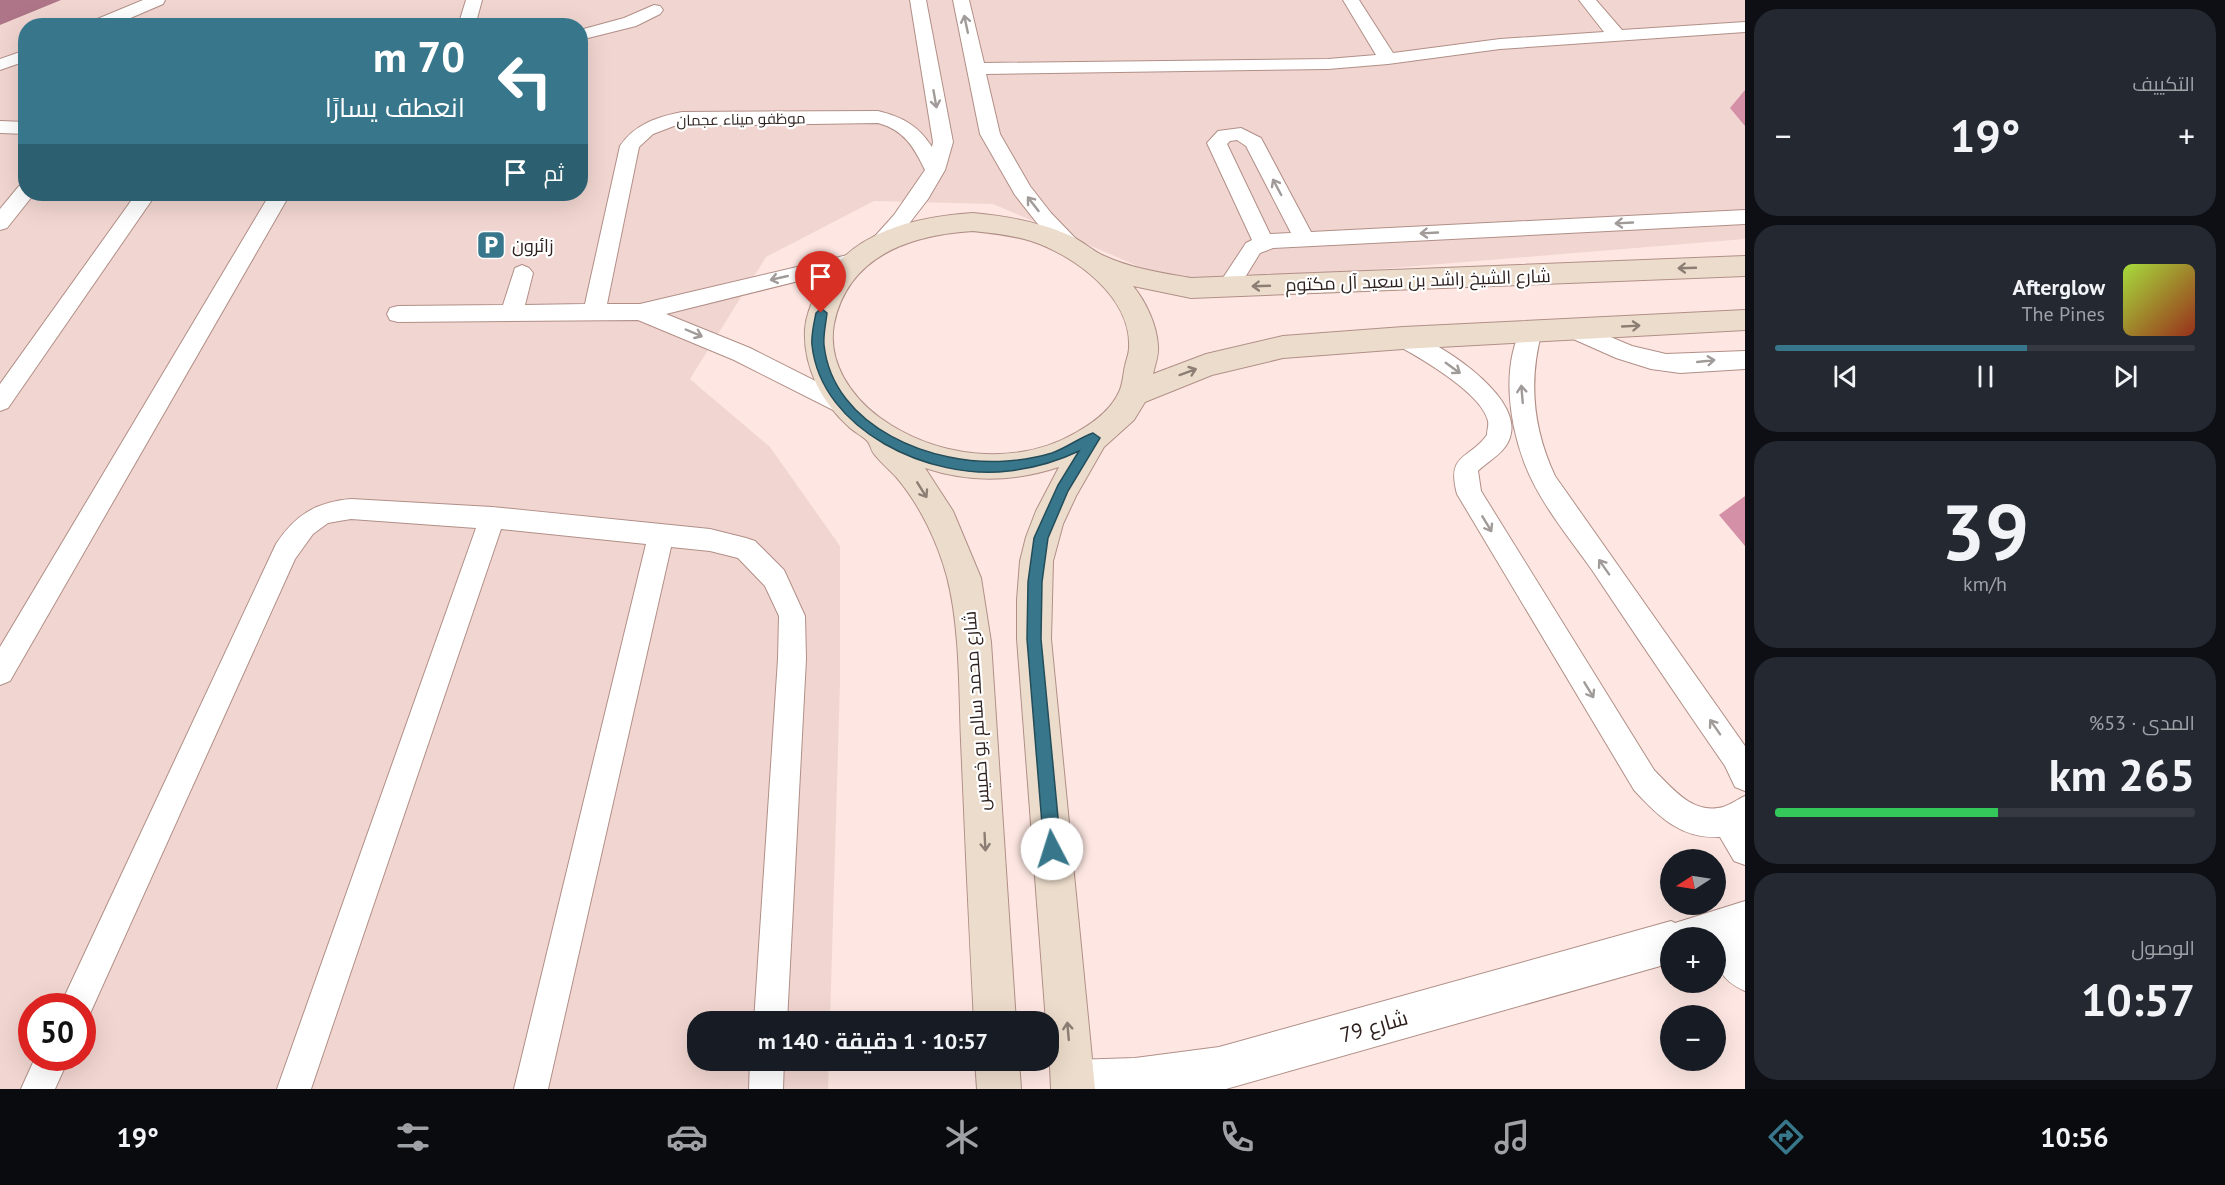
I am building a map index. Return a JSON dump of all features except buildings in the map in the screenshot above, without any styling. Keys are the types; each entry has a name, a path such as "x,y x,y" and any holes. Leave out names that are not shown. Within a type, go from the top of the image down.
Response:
{"main road":[{"name":"شارع الشيخ راشد بن سعيد آل مكتوم","path":"867,253 922,228 973,222 1024,229 1150,281 1191,288 1745,266"},
{"name":"شارع محمد سالم بو خميس","path":"867,253 835,284 821,313 818,344 826,375 858,418 910,471 942,521 964,578 974,642 994,1011"},
{"path":"858,418 910,452 958,465 1007,466 1053,458 1093,438 1117,418 1134,394 1144,347 1130,301 1084,255"},
{"path":"1134,394 1206,365 1283,348 1403,338 1745,320"},
{"path":"1073,1085 1034,639 1035,582 1041,538 1063,489 1093,438"},
{"path":"998,1071 999,1089"}],"street":[{"path":"1726,943 1745,970"},
{"name":"شارع 79","path":"1073,1085 1220,1069 1660,945"}],"lane":[{"path":"115,18 157,0"},
{"path":"468,18 474,0"},
{"path":"398,314 640,312 867,253 914,203 935,170 943,142 918,0"},
{"path":"961,0 990,134 1004,162 1039,211 1084,255"},
{"path":"1351,0 1388,59"},
{"path":"1587,0 1617,36"},
{"path":"588,33 630,22 654,10"},
{"path":"976,69 1296,65 1388,59 1500,44 1745,27"},
{"path":"0,65 18,58"},
{"name":"موظفو ميناء عجمان","path":"594,312 630,146 639,133 659,122 681,118 878,117 903,124 913,132 935,170"},
{"path":"0,127 18,128"},
{"path":"1264,243 1217,143 1225,135 1241,134 1254,142 1304,239"},
{"path":"0,222 18,201"},
{"path":"0,402 141,201"},
{"path":"0,672 276,201"},
{"path":"1228,287 1249,252 1264,243 1304,239 1745,217"},
{"path":"512,313 522,273"},
{"path":"640,312 742,354 858,418"},
{"path":"1570,328 1627,354 1656,362 1682,364 1734,358 1745,360"},
{"path":"1531,331 1520,375 1523,420 1531,450 1545,482 1742,762"},
{"path":"1403,338 1434,354 1462,375 1487,398 1497,413 1501,427 1498,437 1490,448 1468,465 1463,478 1469,494 1644,780 1673,810 1702,823 1736,817 1745,850"},
{"path":"82,993 285,552 297,532 312,519 330,510 351,509 492,518 710,540 746,549 776,578 792,616 792,659 771,1011"},
{"path":"294,1089 492,518"},
{"path":"531,1089 661,535"},
{"path":"38,1089 46,1071"},
{"path":"766,1089 767,1071"}],"shaded area":[{"path":"0,0 1745,0 1745,239 1222,282 1161,276 993,204 874,201 766,257 690,379 770,447 840,546 840,683 830,1011 687,1011 687,1071 829,1071 828,1089 0,1089"}],"place":[{"name":"زائرون","path":"491,245"}],"route":[{"path":"821,313 818,344 826,375 845,406 870,430 910,452 958,465 1007,466 1053,458 1093,438 1063,489 1041,538 1035,582 1034,639 1052,849"}]}
